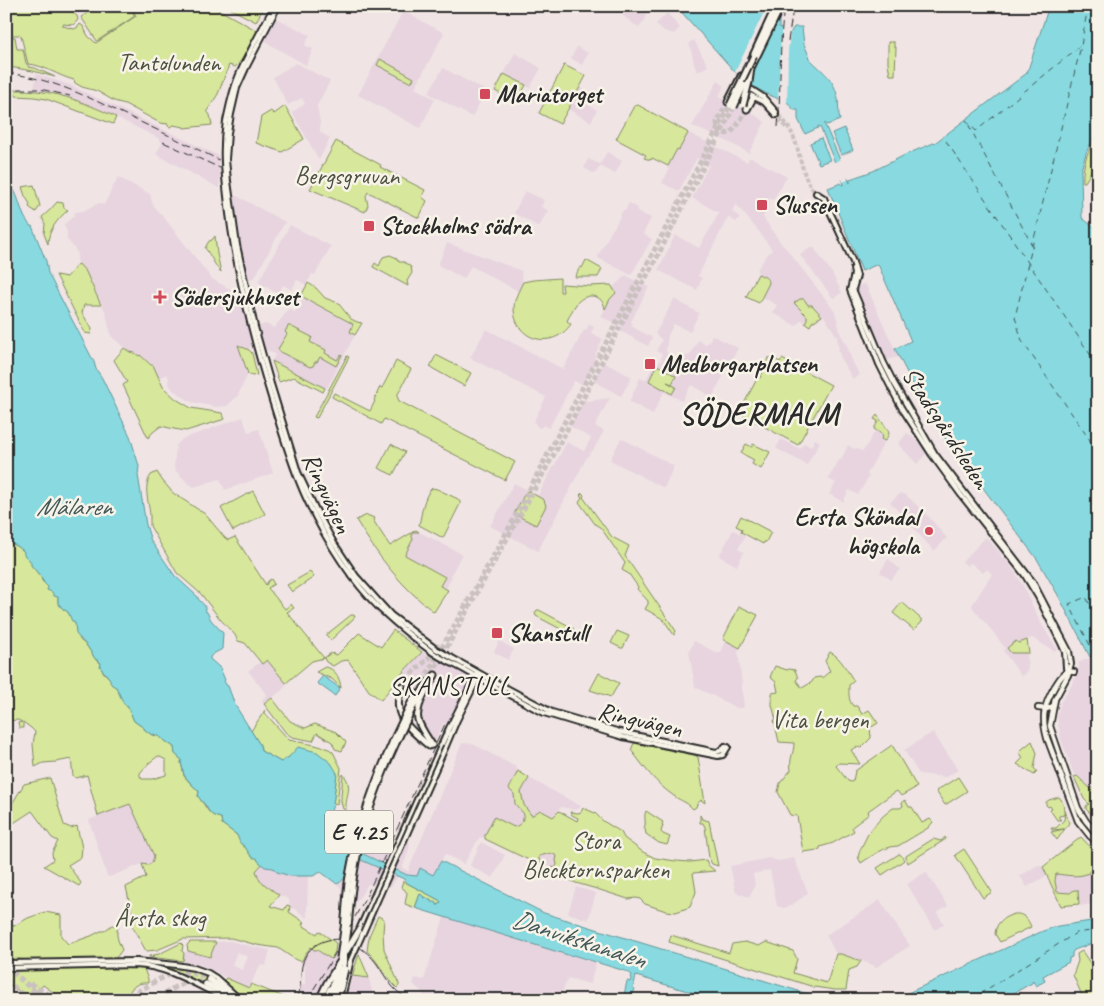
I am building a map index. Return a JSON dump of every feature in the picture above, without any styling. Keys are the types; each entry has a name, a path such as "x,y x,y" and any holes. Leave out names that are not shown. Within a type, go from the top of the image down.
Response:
{"highway":[{"path":"730,104 776,6"},
{"path":"730,104 751,68 781,6"},
{"path":"751,68 745,107 754,95"},
{"path":"730,104 738,83"},
{"name":"E 4.25","path":"346,929 358,850 375,795 393,750 414,707 434,674"},
{"path":"402,686 398,706 401,718 407,726 430,745 418,721 414,707"},
{"name":"E 4.25","path":"414,707 416,694"},
{"path":"330,999 346,967 349,939 346,929"},
{"path":"330,999 346,929"},
{"path":"330,999 327,983 358,932"},
{"path":"330,999 350,962"},
{"path":"232,1000 208,981 240,1000"}],"main road":[{"name":"Ringvägen","path":"254,49 274,6"},
{"name":"Ringvägen","path":"278,6 245,66 237,88 228,133 226,159 237,244 255,327 298,472 334,543 370,593 391,615 436,649 544,713 624,737 718,756 723,755 726,749 726,747 716,752 620,732 529,703"},
{"path":"738,83 748,95 754,95 776,114"},
{"name":"Stadsgårdsleden","path":"815,193 824,203 851,260 854,274 850,290 879,364 901,406 935,454 1034,582 1069,651 1070,673"},
{"name":"Stadsgårdsleden","path":"922,436 932,455 961,495 1024,574 1042,603 1061,642 1070,673"},
{"path":"1066,664 1048,698 1043,717 1046,733 1075,813 1084,830 1098,843"},
{"path":"1060,677 1070,673"},
{"path":"1049,724 1054,704 1070,673"},
{"path":"350,962 451,729 478,675"},
{"path":"1044,708 1054,704"},
{"path":"1044,708 1078,808 1098,835"},
{"path":"358,932 444,746"},
{"path":"6,963 137,961 176,965 208,973 240,1000"},
{"path":"6,968 135,964 152,966 173,973 228,1000"}],"shaded area":[{"path":"627,6 644,6 647,11 645,20 639,28 623,16"},
{"path":"403,11 444,33 415,88 435,99 420,128 358,95"},
{"path":"667,13 680,28 674,34 664,31 656,24"},
{"path":"278,19 310,35 305,45 313,49 306,65 265,40 275,20"},
{"path":"694,40 708,66 697,72 689,43"},
{"path":"577,47 588,53 582,65 571,58"},
{"path":"515,53 541,68 530,88 504,74"},
{"path":"296,63 330,81 317,106 320,132 330,138 319,160 292,112 305,104 302,98 288,105 273,77"},
{"path":"443,68 486,91 472,117 430,94 429,92"},
{"path":"36,74 70,85 219,156 219,188 156,154 162,143 158,138 84,103 54,93 34,90"},
{"path":"718,80 723,85 719,97 736,107 738,103 765,122 749,153 692,126"},
{"path":"580,88 594,96 588,105 597,110 591,122 568,109"},
{"path":"687,132 747,162 749,158 752,158 787,177 773,200 770,198 763,217 783,246 835,311 841,335 860,375 853,379 842,361 837,337 824,316 810,324 801,320 796,326 773,313 777,305 762,297 769,283 768,279 758,274 757,270 772,250 736,204 732,211 740,218 736,222 728,217 698,276 702,278 697,290 658,270 675,235 699,248 719,213 692,198 709,165 697,158 679,191 662,183 669,170 667,168"},
{"path":"607,152 622,161 615,174 600,166 595,174 584,168 588,159 600,164"},
{"name":"Södersjukhuset","path":"118,177 150,194 153,205 212,279 239,294 252,344 249,350 240,345 248,374 237,397 227,406 216,407 191,402 173,390 168,382 167,374 158,378 153,365 140,355 130,353 111,336 106,313 86,272 77,260 77,252 67,239 64,224 74,216 75,212 83,211 99,203 104,205"},
{"path":"525,191 544,200 541,207 548,210 539,227 514,213"},
{"path":"231,196 237,196 285,222 255,277 251,279 248,279 244,265 235,204 232,203"},
{"path":"629,203 638,208 637,211 651,218 643,234 652,239 631,275 598,258 623,210 625,211"},
{"path":"290,225 331,246 315,275 312,274 306,285 297,280 292,290 283,285 278,294 258,282"},
{"path":"447,243 522,271 523,282 518,291 471,266 464,279 438,265"},
{"path":"810,248 814,248 832,273 842,293 833,298 800,255"},
{"path":"626,275 644,286 649,286 631,322 633,324 631,326 652,338 648,346 620,331 622,326 601,317 610,299 612,288"},
{"path":"865,283 899,357 887,360 857,287"},
{"path":"303,298 354,325 350,332 355,335 327,388 272,361 275,354 265,349 259,326 266,324 274,328 289,309 295,312"},
{"path":"674,299 699,313 690,332 674,324 668,335 667,353 681,361 690,355 698,340 705,344 709,342 712,335 738,348 712,397 691,385 682,401 664,392 653,414 630,402 630,400 640,378 646,380 655,362 658,364 661,359 662,354 656,351 662,340 655,334"},
{"path":"589,324 594,327 591,333 603,339 595,354 593,361 596,363 584,385 574,381 549,428 543,425 541,428 537,427 534,421 546,397 470,358 486,329 563,369"},
{"path":"603,362 632,377 621,396 593,381"},
{"path":"610,398 595,426 604,431 587,457 538,551 490,526 514,483 538,495 567,442 584,451 591,438 570,426 584,399 588,401"},
{"path":"243,417 248,432 259,429 273,473 225,490 220,479 194,487 176,471 174,467 176,446 182,439"},
{"path":"875,431 883,435 881,439 885,441 858,495 849,490 843,502 829,494 836,483 828,479 839,460 841,460 848,445 854,449 864,450"},
{"path":"907,433 921,445 926,454 917,464 898,444"},
{"path":"621,438 674,466 664,488 610,460"},
{"path":"781,439 800,449 804,443 811,447 815,439 820,442 807,465 776,448"},
{"path":"901,493 906,495 929,517 947,538 934,551 890,502"},
{"path":"733,530 745,536 738,549 744,552 737,566 719,556"},
{"path":"419,532 462,554 446,589 440,586 445,577 405,555 413,539 412,534"},
{"path":"986,537 1001,554 1002,559 1006,558 1028,594 1042,625 1057,649 1054,651 1032,638 1019,643 1011,653 1027,653 1028,669 1022,677 1003,651 1005,648 972,607 992,574 987,569 983,573 971,563 967,566 962,562"},
{"path":"888,559 900,569 891,580 880,572"},
{"path":"499,641 514,649 508,660 494,652"},
{"path":"694,641 717,653 721,652 726,641 740,648 738,651 743,708 737,708 695,687 689,652"},
{"path":"422,652 470,677 472,681 448,725 443,723 434,744 420,719 419,710 435,675 431,673 418,695 395,682"},
{"path":"1098,654 1098,788 1090,788 1073,772 1061,739 1057,717 1061,701 1073,683 1079,666 1078,663"},
{"path":"267,660 287,685 264,704 261,701 267,695 248,671 260,662 262,664"},
{"path":"933,732 958,770 946,777 919,774 904,750"},
{"path":"462,743 473,744 516,767 518,771 509,789 514,794 515,804 524,814 523,820 518,826 514,827 502,821 485,837 479,838 464,864 445,854 433,875 417,877 407,875 353,849 350,841 339,830 345,820 348,820 371,836 388,842 401,839 409,842 408,853 402,868 408,871"},
{"path":"529,778 581,806 580,808 576,810 561,807 553,817 540,810 531,815 524,805 521,792"},
{"path":"130,804 154,856 152,863 148,865 142,864 109,877 107,876 89,820"},
{"path":"481,842 505,855 493,878 470,866"},
{"path":"551,853 558,856 556,860 557,865 550,871 539,865 541,861 539,856"},
{"path":"352,856 398,876 391,887 376,883 368,884 353,907 341,906 341,888 337,884 342,882"},
{"path":"769,858 778,861 794,858 808,893 787,907 777,906 770,870 753,874 755,884 750,897 736,893 730,866"},
{"path":"262,864 265,867 273,868 290,876 308,876 307,918 295,909 290,908 289,899 279,895 260,881 256,871"},
{"path":"1038,865 1043,867 1046,876 1027,887 1020,876"},
{"path":"1098,868 1098,903 1080,906 1077,890 1070,893 1057,892 1056,874 1078,876"},
{"path":"926,872 948,906 937,913 944,924 935,930 907,884"},
{"path":"576,887 596,893 588,920 568,913"},
{"path":"880,900 910,946 875,968 873,965 836,954 826,935"},
{"path":"444,917 596,963 590,984 568,978 559,1000 427,1000 413,984 415,978 424,980"},
{"path":"230,941 270,950 266,966 260,965 249,988 201,965 183,961 184,953 188,951 210,957 216,942","holes":["237,952 248,957 242,970 232,965"]},
{"path":"311,947 331,959 338,947 334,966 316,1000 295,1000 300,984 305,984 305,966 301,965 303,958"},
{"path":"352,976 369,978 374,1000 346,1000"}],"green space":[{"name":"Tantolunden","path":"6,6 65,6 78,19 73,25 63,24 63,26 74,29 80,24 88,36 96,43 136,16 132,8 135,6 212,6 256,30 257,33 239,63 235,67 229,65 218,94 207,111 212,125 184,128 173,125 170,127 168,124 160,123 97,91 82,87 75,83 74,80 40,66 28,64 21,36 6,35"},
{"path":"94,6 129,6 135,16 97,41 81,17 95,8"},
{"path":"230,6 264,6 256,22 231,9"},
{"path":"6,37 15,37 17,49 23,49 26,63 29,67 55,77 9,67 6,59"},
{"path":"888,42 894,42 894,47 896,47 895,75 890,75"},
{"path":"380,59 414,78 411,83 377,65"},
{"name":"Mariatorget","path":"564,65 586,76 560,124 539,113"},
{"path":"504,74 526,85 517,102 495,91"},
{"path":"13,90 27,90 66,97 116,117 113,124 46,99 16,96"},
{"path":"638,105 688,133 668,166 652,158 651,160 644,158 646,155 616,139 634,106"},
{"path":"285,106 304,139 282,152 256,143 261,117 271,111 274,114"},
{"path":"1098,135 1093,165 1088,177 1083,182 1086,157"},
{"name":"Bergsgruvan","path":"336,141 381,165 380,167 425,190 422,197 427,201 419,218 368,192 366,196 368,205 365,212 310,189"},
{"path":"34,185 40,206 36,212 29,207 30,204 22,187"},
{"path":"57,202 63,203 64,208 68,210 52,229 48,244 44,234 45,224 42,217"},
{"path":"215,236 217,254 221,272 205,248"},
{"path":"390,255 397,258 399,262 404,262 411,267 412,273 407,281 408,286 373,267 375,263 379,266 383,257"},
{"path":"586,260 602,269 598,277 575,277"},
{"path":"79,264 86,272 101,305 84,305 82,313 92,329 91,334 85,333 56,275 67,277"},
{"path":"758,274 764,276 769,281 759,303 746,297"},
{"path":"560,278 560,292 563,292 562,284 611,285 616,293 610,299 605,309 601,300 594,296 581,299 574,307 567,321 571,324 554,338 545,340 527,335 520,328 514,308 523,282"},
{"path":"308,283 316,288 325,298 338,303 351,319 362,323 355,335 350,332 353,324 301,296"},
{"path":"804,299 808,305 812,305 822,316 812,322 810,326 805,323 807,316 794,303"},
{"path":"288,326 312,337 310,342 326,350 325,353 337,360 341,354 336,366 320,357 310,367 280,352 278,349 287,334 285,332"},
{"path":"238,345 252,353 257,375 252,376 248,374"},
{"path":"124,348 140,355 153,365 163,387 176,399 191,408 222,413 225,419 186,431 161,426 148,438 123,385 127,382 114,360"},
{"path":"436,355 471,373 464,386 430,367"},
{"path":"347,356 349,357 317,418 314,417"},
{"path":"771,357 780,362 782,359 831,385 798,445 739,413 758,377 760,378 768,358"},
{"path":"272,361 325,388 323,392 294,377 279,382"},
{"path":"396,361 411,369 397,396 399,401 515,462 505,480 384,419 381,424 332,397 334,393 370,411 380,387 382,388"},
{"path":"656,366 676,376 672,384 667,382 676,387 672,394 649,381"},
{"path":"877,415 888,430 889,434 885,441 881,439 883,435 874,429 878,421 874,419"},
{"path":"391,444 405,452 393,475 378,468"},
{"path":"746,444 752,447 753,444 770,452 761,469 752,464 754,460 741,453"},
{"path":"157,472 173,493 205,514 225,538 228,540 235,537 266,585 271,579 274,584 268,588 285,609 291,604 294,608 287,612 324,658 312,661 286,683 267,660 262,664 245,643 238,641 201,594 177,573 150,526 147,486 151,475"},
{"path":"432,488 458,499 460,502 443,538 419,525 425,500"},
{"path":"253,491 265,514 233,531 221,508"},
{"path":"528,491 544,500 546,506 536,525 514,514 525,493"},
{"path":"582,493 612,537 629,546 625,556 676,631 674,635 663,619 645,609 648,601 637,589 638,587 629,574 622,570 625,563 601,528 595,524 579,502"},
{"path":"367,515 374,518 373,520 390,546 416,530 419,532 412,534 413,539 405,555 445,577 440,586 448,590 434,612 400,581 372,546 356,520"},
{"path":"741,516 771,532 766,542 763,544 741,532 742,529 736,526"},
{"name":"Årsta skog","path":"6,539 24,552 42,581 58,597 58,603 68,612 75,623 80,640 87,646 96,660 100,662 101,668 117,688 124,704 128,706 134,721 152,735 158,736 174,747 175,754 182,760 184,776 198,790 198,796 209,812 221,818 222,824 237,835 251,856 257,858 262,864 256,871 260,881 279,895 270,906 284,910 287,905 290,906 289,912 304,922 302,925 317,934 319,931 336,943 335,952 331,959 311,947 302,961 296,960 278,948 231,938 183,939 157,950 146,951 127,917 132,913 126,887 146,877 142,864 148,865 152,863 154,856 130,804 98,816 87,775 76,778 73,776 71,759 43,763 35,767 33,744 35,732 23,722 23,728 19,728 18,723 22,722 18,720 6,721","holes":["158,756 166,760 166,775 152,779 142,779 140,773 149,763"]},
{"path":"310,572 314,577 292,592 287,585"},
{"path":"901,603 922,620 914,630 893,613"},
{"path":"739,607 758,615 740,648 723,639"},
{"path":"537,610 574,630 570,634 536,616"},
{"path":"351,615 355,616 354,618 331,640 326,635"},
{"path":"393,630 422,652 381,700 369,691 348,660 341,661 333,666 326,662 324,658 331,653 337,655 359,633 381,647"},
{"path":"617,631 629,636 623,648 611,643"},
{"path":"1027,640 1029,653 1011,653 1007,648 1016,641 1019,643"},
{"name":"Vita bergen","path":"830,652 841,661 854,681 849,685 851,704 857,706 862,714 869,710 878,723 870,728 871,738 861,748 857,747 851,750 860,764 839,763 836,766 848,781 851,782 853,781 855,771 892,745 917,787 901,796 897,791 868,811 869,814 852,827 854,831 833,843 820,847 818,850 803,852 797,816 790,815 778,792 780,783 791,770 794,743 779,742 772,705 772,693 778,692 776,682 770,677 775,666 787,670 795,670 798,678 796,680 802,688 812,682 814,678 822,678 830,671 825,661"},
{"path":"325,667 332,669 336,674 341,688 332,679 316,672"},
{"path":"599,673 619,683 611,697 590,690"},
{"path":"272,698 290,721 305,728 315,724 336,732 346,742 342,751 335,749 332,742 317,733 313,741 292,737 286,733 264,704"},
{"path":"265,710 265,713 289,740 315,745 333,752 341,768 337,804 333,803 337,773 289,757 281,762 261,751 260,745 251,731"},
{"path":"1032,741 1037,753 1034,768 1037,772 1034,775 1017,764 1023,758 1020,753 1021,750"},
{"path":"634,743 698,757 705,803 701,800 693,809 661,786 631,750"},
{"name":"Stora Blecktornsparken","path":"518,771 529,778 521,792 524,805 531,815 540,810 553,817 559,811 577,821 578,818 570,812 578,813 583,808 595,813 603,821 621,832 624,838 655,858 690,862 706,860 708,865 715,871 693,873 696,892 690,907 676,912 666,911 645,904 640,899 628,899 576,883 550,871 552,867 555,868 557,865 557,856 551,853 539,856 541,861 539,865 485,839 485,835 494,817 514,827 522,821 524,814 515,804 514,794 509,789"},
{"path":"343,774 349,787 346,810 343,809 341,802"},
{"path":"1077,776 1090,788 1098,788 1098,819 1086,809 1086,806 1089,804 1084,799 1074,777"},
{"path":"958,777 967,791 945,805 936,791"},
{"path":"50,778 64,825 71,828 77,826 82,848 81,857 68,865 81,883 79,886 44,866 53,860 52,853 58,841 52,838 32,811 6,828 6,814 24,784"},
{"path":"1059,797 1063,803 1064,815 1059,816 1061,820 1057,820 1050,810 1052,809 1050,806 1046,805 1046,802"},
{"path":"905,800 922,823 930,819 933,822 928,828 898,846 883,850 861,863 858,857 868,834 883,816 893,808 903,806 902,802"},
{"path":"1065,810 1069,823 1057,840 1051,832 1064,829 1052,830 1051,828 1056,828 1064,820"},
{"path":"646,811 663,822 661,832 670,837 667,845 659,843 646,834 644,828"},
{"path":"700,815 702,819 709,821 718,866 712,864 709,858 705,827 703,823 700,823"},
{"path":"945,837 946,839 908,863 906,856 933,839 941,841"},
{"path":"1081,837 1098,855 1098,868 1081,875 1056,874 1057,892 1070,893 1078,890 1079,904 1061,906 1043,867"},
{"path":"964,849 992,892 983,898 955,855"},
{"path":"899,854 904,860 882,875 877,868"},
{"path":"403,881 439,900 440,904 431,902 420,894 415,908 405,904 407,893 401,887"},
{"path":"45,912 61,915 61,936 68,944 104,931 112,925 119,926 117,935 122,950 115,959 6,960 6,921 14,926 28,918"},
{"path":"1020,914 1025,917 1031,927 1000,942 995,934 997,926 1004,918"},
{"path":"378,916 384,919 384,949 399,984 397,988 367,951 369,936"},
{"path":"671,935 729,953 732,944 745,942 759,946 766,942 793,951 797,959 793,973 827,983 836,954 861,961 857,967 849,970 846,990 835,990 814,987 669,942"},
{"path":"190,942 216,942 210,957 188,951 187,945"},
{"path":"181,943 184,953 183,961 149,957 159,954"},
{"path":"1082,951 1095,974 1098,1000 1084,1000 1073,975 1078,961 1077,954"},
{"path":"359,954 369,978 352,976"},
{"path":"151,963 176,966 208,976 203,987 174,972 151,965"},
{"path":"143,967 148,983 134,987 129,992 127,1000 64,1000 43,985 31,1000 6,982 6,970"},
{"path":"226,978 249,988 251,984 288,1000 244,1000 224,980"}],"water":[{"path":"676,6 770,6 779,16 779,28 791,32 794,27 802,27 808,57 827,75 836,91 840,120 827,125 825,123 825,125 850,183 850,179 873,171 936,142 1027,73 1049,6 1098,6 1098,128 1086,153 1081,170 1082,218 1098,230 1098,654 1090,657 1037,559 928,414 895,349 911,341 878,264 862,271 828,188 841,183 842,185 844,184 820,127 818,126 818,128 805,134 798,119 798,110 794,110 787,102 756,88 735,72"},
{"path":"844,128 853,150 841,155 832,133"},
{"path":"821,138 830,160 819,164 810,143"},
{"name":"Mälaren","path":"6,180 15,193 30,226 32,226 46,261 48,273 130,436 139,466 138,475 146,525 151,541 175,576 198,597 211,620 223,633 222,649 213,654 210,659 220,668 235,705 260,745 261,751 281,762 289,757 298,747 317,752 331,763 337,773 333,805 329,817 354,846 353,849 407,875 417,876 420,868 433,875 441,861 544,913 821,998 899,997 1043,931 1058,926 1098,920 1098,941 1074,950 1072,957 1069,958 1069,962 1043,976 1045,981 1036,986 1033,981 1001,1000 718,1000 636,976 633,988 635,989 630,1000 623,1000 627,981 630,982 632,975 628,972 415,908 420,894 424,898 426,897 431,900 431,902 437,903 437,905 441,902 407,883 404,879 352,856 346,876 337,884 321,872 313,876 290,876 277,872 273,868 265,867 257,858 251,856 240,843 237,835 222,824 221,818 210,813 198,796 198,790 184,775 182,760 175,754 174,747 158,736 152,735 134,721 128,706 124,704 116,687 112,685 110,679 100,667 101,663 96,660 76,634 75,623 68,612 58,603 58,597 47,590 48,587 25,556 24,551 6,539"},
{"path":"323,676 340,688 335,696 317,683"}],"pier":[{"path":"767,6 770,6 779,16 752,74 750,84 741,76 755,46 740,76 735,72"},
{"path":"782,15 782,27 790,29 791,27 788,51 787,105 778,101"},
{"path":"842,159 849,176 847,177 848,180 843,182 842,179 839,180 832,163"}],"ferry route":[{"path":"1087,6 1098,15"},
{"path":"1088,6 1081,46 1015,317 1022,341 1098,452"},
{"path":"1033,247 966,120 976,131 1080,46"},
{"path":"946,141 1098,366"},
{"path":"1095,655 1069,604 1086,597 1098,621"},
{"path":"970,1000 1076,933 1098,930"}],"tunnel":[{"path":"728,102 717,122 718,129 723,133 731,132 747,109"},
{"path":"416,694 514,519 730,105"},
{"path":"432,674 559,445 734,107"},
{"path":"776,112 792,134 805,174 816,193"},
{"path":"776,115 787,129"},
{"path":"402,686 410,675 440,645"},
{"path":"6,966 44,1000"},
{"path":"121,1000 173,974 184,972 209,979"},
{"path":"6,980 28,1000"},
{"path":"158,1000 180,985 192,982 206,984"},
{"path":"30,984 59,1000"},
{"path":"6,993 11,1000"}],"tram line":[{"path":"297,1000 302,966 306,955 318,944 335,939 356,945 367,953 394,988 410,1000"}],"railway":[{"path":"725,100 772,6"},
{"path":"778,127 784,7"},
{"path":"788,41 793,9"},
{"path":"6,73 40,80 73,91 219,160"},
{"path":"6,89 40,89 70,96"},
{"path":"163,142 220,168"},
{"path":"307,1000 366,897 445,724"}],"place":[{"name":"Mariatorget","path":"485,94"},
{"name":"Slussen","path":"762,205"},
{"name":"Stockholms södra","path":"369,226"},
{"name":"Södersjukhuset","path":"160,297"},
{"name":"Medborgarplatsen","path":"650,364"},
{"name":"Ersta Sköndal högskola","path":"929,531"},
{"name":"Skanstull","path":"497,633"}],"district":[{"name":"SÖDERMALM","path":"759,414"},
{"name":"SKANSTULL","path":"450,685"}],"water label":[{"name":"Danvikskanalen","path":"579,939"}]}
